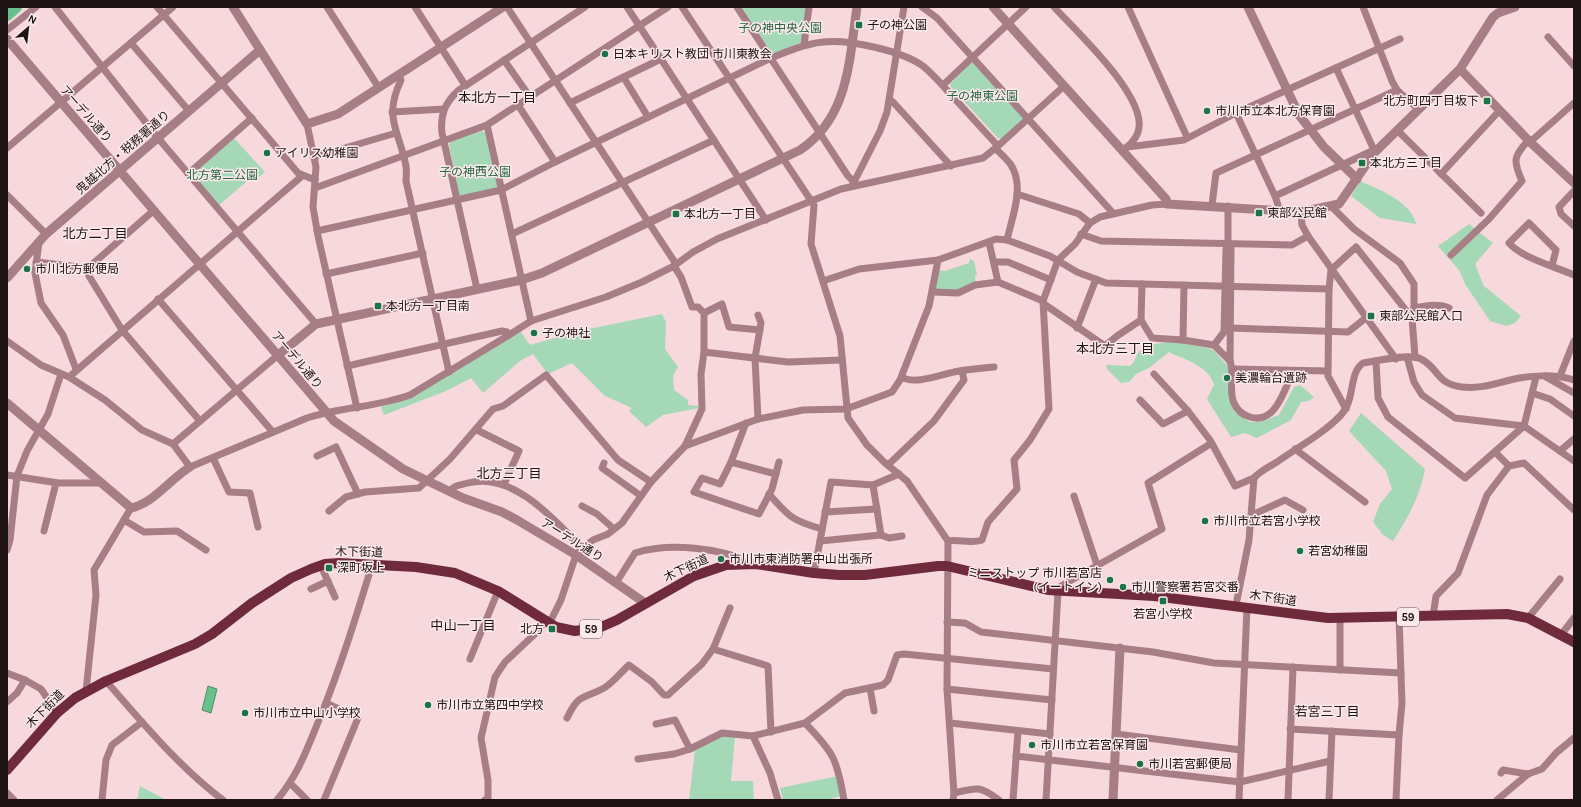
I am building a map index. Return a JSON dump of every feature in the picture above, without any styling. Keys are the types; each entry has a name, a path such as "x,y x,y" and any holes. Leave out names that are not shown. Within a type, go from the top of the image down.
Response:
{"main road":[{"name":"木下街道","path":"7,770 57,713 86,691 106,681 200,642 252,603 300,574 321,566 340,563 429,568 455,573 498,591 547,622 565,629 586,630 617,620 703,572 726,565 756,564 814,573 865,575 947,566 1058,592 1154,596 1236,605 1315,617 1340,618 1507,614 1528,618 1574,642"}],"street":[{"path":"7,30 36,7"},
{"path":"54,7 158,138 316,324"},
{"path":"157,7 302,176 315,180"},
{"path":"7,148 102,69 173,7"},
{"path":"233,7 307,124 316,167 313,206 317,231 357,408"},
{"path":"328,7 380,88"},
{"path":"416,7 465,85"},
{"path":"307,124 338,114 399,76 503,7"},
{"path":"485,800 488,798 488,780 480,738 495,678 505,662 547,622 561,600 576,555 582,548 614,530 622,523 651,482 685,446 702,409 701,374 704,352 704,313 698,307 692,306 675,265 649,222 507,7"},
{"path":"477,288 444,140 441,123 444,109 450,97 465,85 585,7"},
{"path":"626,7 766,220"},
{"path":"315,188 487,125 668,7"},
{"path":"682,7 814,205 810,244 840,336 848,418 867,445 907,481 948,541 947,657 954,796 973,788 984,789 1000,800"},
{"path":"737,7 853,183"},
{"path":"804,45 809,7"},
{"path":"173,444 316,324 477,288 521,280 542,273 782,159 808,144 821,133 832,118 840,99 857,7"},
{"path":"853,183 880,130 890,100 904,7"},
{"path":"922,7 937,18 1113,213"},
{"path":"993,7 1064,86 1125,149 1166,199 1167,204"},
{"path":"943,85 1026,7"},
{"path":"1054,7 1109,67 1126,89 1136,109 1140,126 1138,134 1125,149"},
{"path":"1128,7 1187,137"},
{"path":"1248,7 1286,90 1310,130 1341,165 1357,179"},
{"path":"1363,7 1397,90 1418,109"},
{"path":"948,541 959,540 976,542 982,540 988,522 1017,489 1014,460 1030,440 1049,409 1044,302 1050,280 1058,260 1075,244 1090,223 1100,217 1113,213 1167,204 1228,206 1301,212 1332,207 1342,201 1375,151 1460,69 1493,17 1498,13 1515,7"},
{"path":"1548,37 1574,66"},
{"name":"アーデル通り","path":"7,39 334,421 403,469 450,492 502,512 576,555 645,603"},
{"path":"1125,149 1184,140 1187,137 1236,113 1400,39"},
{"path":"317,231 501,190 555,162 771,58 804,45 823,42 851,44 897,53 923,66 943,85 997,147 1011,166 1016,179 1017,194 1007,240"},
{"path":"131,43 189,111"},
{"name":"鬼越北方・税務署通り","path":"7,277 46,234 260,50"},
{"path":"570,103 661,59"},
{"path":"504,60 530,97"},
{"path":"1336,68 1375,151"},
{"path":"1460,69 1530,141 1574,183"},
{"path":"399,76 401,80 394,96 392,112 396,133 406,164 406,181 449,372"},
{"path":"624,78 648,117"},
{"path":"86,691 96,594 94,570 131,508 139,506 177,474 272,431 325,412 357,408 392,401 410,395 531,321 606,297 675,265 693,252 717,239 853,183 951,166 983,158 1029,119 1064,86"},
{"path":"1212,206 1216,173 1397,90"},
{"path":"890,100 951,166"},
{"path":"1450,255 1489,219 1522,181 1515,166 1517,153 1574,103"},
{"path":"518,105 555,162"},
{"path":"392,112 444,109"},
{"path":"1441,174 1500,110"},
{"path":"1236,113 1275,196 1280,211"},
{"path":"188,174 252,118"},
{"path":"487,125 531,321"},
{"path":"1397,130 1481,213"},
{"path":"314,157 396,133"},
{"path":"512,234 714,140"},
{"path":"1275,196 1375,151"},
{"path":"69,377 302,176"},
{"path":"1574,191 1559,207 1561,214 1574,226"},
{"path":"1017,194 1079,214 1090,223"},
{"path":"7,195 46,234"},
{"path":"1214,345 1224,332 1229,286 1231,248 1228,245 1228,206"},
{"path":"1332,207 1354,229 1400,263 1414,284 1414,308 1412,318 1416,357"},
{"path":"36,262 88,268 153,211"},
{"path":"1301,212 1302,225 1308,236 1396,359"},
{"path":"1552,266 1556,250 1529,223 1509,243 1515,249 1552,266 1574,274"},
{"path":"1081,234 1101,241 1292,246 1308,236"},
{"path":"823,281 859,269 938,260 996,239 1007,240 1058,260 1077,272 1106,283 1329,288"},
{"path":"40,241 35,273 41,302 63,335 76,370"},
{"path":"990,242 998,282"},
{"path":"1346,409 1328,376 1327,371 1329,288 1331,270 1356,247 1412,318"},
{"path":"326,274 423,253"},
{"path":"685,446 758,419 803,410 846,409 892,392 902,377 929,306 933,292 938,260"},
{"path":"994,262 1008,262 1050,280"},
{"path":"88,268 89,276 122,330 200,421"},
{"path":"1077,328 1096,279"},
{"path":"933,292 958,293 975,286 998,282 1044,302 1077,328 1105,346 1141,320"},
{"path":"1142,284 1141,320 1152,338 1182,340 1214,345 1230,361"},
{"path":"1182,340 1184,285"},
{"path":"1229,286 1231,328 1230,361 1232,369 1232,396 1234,404 1244,414 1257,418 1270,414 1275,409 1293,370"},
{"path":"158,300 272,431"},
{"path":"704,313 722,304 729,327 760,330"},
{"path":"1414,308 1435,305 1443,305 1449,308"},
{"path":"758,315 761,323 755,358 758,419"},
{"path":"1231,328 1348,332 1366,317"},
{"path":"348,366 442,343 502,331 509,334"},
{"path":"7,340 41,365 69,377 105,400 142,430 173,444 190,467"},
{"path":"1560,376 1574,343"},
{"path":"704,352 755,358 812,362 842,360"},
{"path":"1154,374 1188,411 1210,440 1210,444 1235,486 1254,478 1325,429 1346,409 1351,397 1355,374 1358,367 1363,363 1416,357 1425,361 1443,381 1448,384 1462,387 1496,385 1512,379 1536,377 1560,376 1574,380"},
{"path":"1407,358 1414,382 1422,395 1455,418 1524,426 1574,462"},
{"path":"1376,361 1378,398 1388,417 1466,478 1524,426 1536,377"},
{"path":"902,377 905,379 922,380 962,371 994,367"},
{"path":"1232,369 1327,371"},
{"path":"888,465 934,421 964,380 962,371"},
{"path":"7,550 17,476 27,451 40,430 54,398 61,374"},
{"path":"329,511 346,497 358,494 419,488 428,481 477,430 493,409 503,406 546,375 618,460 651,482"},
{"path":"1546,377 1574,393"},
{"path":"1532,393 1550,399 1574,416"},
{"path":"1140,400 1163,424 1188,411"},
{"path":"7,403 131,508"},
{"path":"746,423 731,462 720,484 702,478 694,492 759,514 769,494 779,462"},
{"path":"477,430 519,451 504,484"},
{"path":"1560,451 1574,439"},
{"path":"1046,800 1058,592 1061,586 1162,529 1148,483 1210,444"},
{"path":"317,456 336,447 358,494"},
{"path":"1295,449 1365,502"},
{"path":"1495,452 1509,466"},
{"path":"213,458 229,492 250,493 258,526"},
{"path":"731,462 776,474"},
{"path":"604,463 602,468 641,496"},
{"path":"1433,616 1436,596 1458,572 1487,495 1509,466 1524,463 1574,510"},
{"path":"7,474 56,483 101,483"},
{"path":"814,573 831,482 873,485 899,474"},
{"path":"1236,605 1252,515 1254,478"},
{"path":"450,492 453,487 478,480 497,481 516,489 557,522 582,548"},
{"path":"44,531 56,483"},
{"path":"873,485 881,535"},
{"path":"769,494 789,516 800,523 822,529"},
{"path":"1074,496 1097,565"},
{"path":"1252,515 1285,500 1303,510"},
{"path":"582,506 597,514 614,530"},
{"path":"825,512 877,509"},
{"path":"124,520 144,532 177,531 206,550"},
{"path":"820,541 881,535 889,538 902,536"},
{"path":"616,583 635,553 656,549 701,549 735,554 756,564"},
{"path":"277,800 297,774 326,703 345,651 372,564"},
{"path":"321,566 335,597"},
{"path":"1528,618 1560,579"},
{"path":"311,589 328,582"},
{"path":"470,659 498,591"},
{"path":"1239,800 1247,607"},
{"path":"567,718 574,704 582,697 605,688 629,664 652,682 664,695 668,695 702,664 713,649 730,608"},
{"path":"1396,800 1402,703 1399,617"},
{"path":"1340,618 1340,670"},
{"path":"1561,635 1574,618"},
{"path":"947,622 966,623 981,632 1182,655 1214,662 1402,673"},
{"path":"1113,800 1120,648"},
{"path":"713,649 768,666 771,732"},
{"path":"638,759 690,750 722,733 753,736 804,723 845,693 883,685 888,680 897,655 904,654 947,657 1053,669"},
{"path":"1288,800 1293,667"},
{"path":"7,673 26,680 41,689 57,713"},
{"path":"7,702 17,693 26,680"},
{"path":"106,681 142,722 204,786 223,800"},
{"path":"870,688 874,711"},
{"path":"948,689 1052,700"},
{"path":"324,800 358,718 326,703"},
{"path":"656,724 675,720 690,750"},
{"path":"102,800 105,766 112,745 142,722"},
{"path":"804,723 823,742 835,760 841,780 844,800"},
{"path":"950,723 1050,734"},
{"path":"1290,729 1399,735"},
{"path":"1013,800 1018,731"},
{"path":"1329,800 1332,731"},
{"path":"1116,734 1241,750"},
{"path":"753,736 770,773 778,800"},
{"path":"1497,800 1528,774 1542,769 1556,753 1574,738"},
{"path":"1016,756 1240,782 1330,761"},
{"path":"1501,773 1503,770 1528,774"},
{"path":"290,784 307,800"},
{"path":"7,793 14,800"}],"green space":[{"name":"子の神中央公園","path":"741,7 806,7 802,42 772,54"},
{"name":"子の神東公園","path":"971,63 975,63 1024,117 1024,121 1002,139 998,138 951,87 950,84"},
{"name":"子の神西公園","path":"482,131 486,133 499,188 461,197 458,195 449,145 451,141"},
{"name":"北方第二公園","path":"233,137 265,172 256,179 253,176 218,206 191,175"},
{"path":"1360,181 1385,192 1401,203 1413,216 1416,224 1380,218 1351,196"},
{"path":"1469,224 1493,243 1475,264 1484,286 1521,316 1515,323 1506,326 1490,321 1465,284 1459,270 1438,246"},
{"path":"970,259 974,261 977,274 975,276 976,284 958,292 934,290 937,270 945,271 969,263"},
{"path":"662,314 666,322 665,349 678,367 673,376 674,390 688,400 688,405 698,406 699,408 663,415 646,427 629,411 632,408 605,396 572,363 548,374 533,354 520,361 483,393 471,378 446,391 384,415 381,407 424,390 520,331 530,345 579,331"},
{"path":"1178,342 1212,349 1228,366 1229,396 1235,412 1250,422 1259,422 1279,415 1294,387 1300,385 1314,397 1309,401 1301,402 1291,420 1257,438 1245,433 1231,437 1207,399 1214,385 1211,378 1196,364 1169,352 1149,368 1136,374 1129,382 1121,383 1107,369 1106,365 1130,366 1142,349 1151,345"},
{"path":"1361,413 1425,469 1413,506 1393,541 1383,535 1373,522 1380,504 1392,489 1386,471 1349,431"},
{"path":"722,735 735,737 731,781 753,781 754,800 689,800 695,750"},
{"path":"838,776 841,796 827,800 783,800 780,788"},
{"path":"140,786 166,800 137,800"}],"shaded area":[{"path":"208,686 217,689 211,713 202,710"}],"waterway":[{"path":"7,15 16,7"}],"place":[{"name":"子の神公園","path":"859,25"},
{"name":"日本キリスト教団 市川東教会","path":"605,54"},
{"name":"北方町四丁目坂下","path":"1487,101"},
{"name":"市川市立本北方保育園","path":"1207,111"},
{"name":"アイリス幼稚園","path":"267,153"},
{"name":"本北方三丁目","path":"1362,163"},
{"name":"東部公民館","path":"1259,213"},
{"name":"本北方一丁目","path":"676,214"},
{"name":"市川北方郵便局","path":"27,269"},
{"name":"本北方一丁目南","path":"378,306"},
{"name":"東部公民館入口","path":"1371,316"},
{"name":"子の神社","path":"534,333"},
{"name":"美濃輪台遺跡","path":"1227,378"},
{"name":"市川市立若宮小学校","path":"1205,521"},
{"name":"若宮幼稚園","path":"1300,551"},
{"name":"市川市東消防署中山出張所","path":"721,559"},
{"name":"深町坂上","path":"329,568"},
{"name":"ミニストップ 市川若宮店 (イートイン)","path":"1110,580"},
{"name":"市川警察署若宮交番","path":"1123,587"},
{"name":"若宮小学校","path":"1163,601"},
{"name":"北方","path":"552,629"},
{"name":"市川市立第四中学校","path":"428,705"},
{"name":"市川市立中山小学校","path":"245,713"},
{"name":"市川市立若宮保育園","path":"1032,745"},
{"name":"市川若宮郵便局","path":"1140,764"}],"district":[{"name":"本北方一丁目","path":"497,97"},
{"name":"北方二丁目","path":"95,233"},
{"name":"本北方三丁目","path":"1115,348"},
{"name":"北方三丁目","path":"509,473"},
{"name":"中山一丁目","path":"463,625"},
{"name":"若宮三丁目","path":"1327,711"}]}
